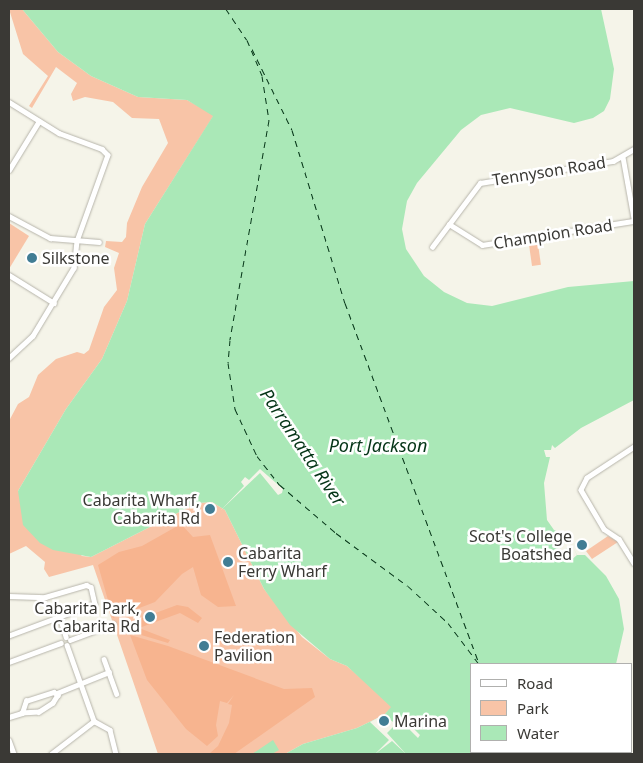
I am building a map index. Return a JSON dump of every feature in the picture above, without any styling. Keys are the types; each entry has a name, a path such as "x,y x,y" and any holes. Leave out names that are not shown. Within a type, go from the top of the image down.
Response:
{"street":[{"path":"9,102 65,136 104,150 108,155 77,241 74,268 33,336 9,358"},
{"path":"9,170 39,121"},
{"name":"Tennyson Road","path":"432,247 480,183 623,157 634,149"},
{"path":"623,157 634,220"},
{"path":"9,216 44,236 99,242"},
{"name":"Champion Road","path":"449,224 478,243 488,245 634,220"},
{"path":"9,276 54,303"},
{"path":"633,450 581,486 582,495 612,535 619,539 634,563"},
{"path":"9,596 45,597 86,585 91,587 96,604 9,636"},
{"path":"60,617 68,638 67,646 94,721 110,730 116,754"},
{"path":"9,662 61,643 68,638 113,624"},
{"path":"61,643 67,646"},
{"path":"104,659 117,694"},
{"path":"22,713 26,701 57,693 109,672"},
{"path":"9,717 22,713 39,712 53,703 57,693"},
{"path":"51,754 94,721"},
{"path":"9,740 14,754"}],"green space":[{"path":"9,9 22,9 58,52 91,76 138,97 187,100 214,115 145,224 127,301 102,359 66,409 18,491 82,556 91,557 197,503 212,502 225,510 264,589 302,637 330,659 347,666 390,704 392,707 384,715 357,728 303,744 285,754 158,754 93,565 49,577 44,569 45,562 26,546 9,554 9,421 18,404 29,397 38,375 56,359 77,352 84,354 89,350 104,307 117,290 114,268 119,253 105,247 106,241 122,242 126,237 127,223 142,187 168,143 159,119 132,118 113,102 85,97 73,101 71,94 77,83 56,67 32,108 29,106 48,76 23,54"},
{"path":"9,223 29,236 9,269"},
{"path":"538,244 541,265 532,266 529,245"},
{"path":"608,536 618,542 592,559 586,551"}],"shaded area":[{"path":"181,524 193,537 210,535 236,606 218,607 201,595 193,567 182,574 155,602 113,618 98,565 119,552 142,546"},
{"path":"177,605 188,607 202,618 198,623 180,613 139,628 170,640 168,643 128,631 126,624"},
{"path":"130,635 168,646 284,689 312,688 315,697 234,754 210,753 218,746 229,723 232,705 228,704 234,695 227,703 220,701 216,725 218,736 207,746 186,729 147,680"}],"water":[{"name":"Port Jackson","path":"22,9 601,9 614,69 610,99 604,111 593,118 574,123 510,108 481,115 461,130 417,183 407,201 402,229 406,249 424,276 444,292 467,303 492,306 568,287 634,281 634,400 581,428 555,448 552,445 551,450 544,450 546,457 550,457 544,483 547,520 554,530 567,536 577,555 585,555 606,576 619,599 624,629 616,663 470,663 470,753 624,754 285,754 303,744 357,728 384,715 391,707 347,666 330,659 290,625 264,589 225,510 212,502 197,503 91,557 53,550 40,543 23,525 18,491 66,409 102,359 127,301 145,224 213,116 187,100 138,97 91,76 58,52"},
{"path":"273,740 279,750 272,754 252,754"}],"pier":[{"name":"Cabarita Ferry Wharf","path":"260,469 283,489 282,493 278,495 260,473 221,510 244,486 241,482 245,477 249,480"},
{"path":"570,540 577,555 569,562 564,555 570,553 567,548 561,552 558,548"},
{"path":"383,715 396,724 413,728 420,735 418,738 409,729 394,726 387,733 406,754 392,741 375,754 389,740 370,722"}],"ferry route":[{"path":"226,9 247,40 262,76 269,120 230,340 228,363 235,409 257,456 280,485 336,533 408,586 448,623 478,663"},
{"path":"252,49 292,130 345,303 478,661"}],"place":[{"name":"Silkstone","path":"32,258"},
{"name":"Cabarita Wharf, Cabarita Rd","path":"210,509"},
{"name":"Scot's College Boatshed","path":"582,545"},
{"name":"Cabarita Ferry Wharf","path":"228,562"},
{"name":"Cabarita Park, Cabarita Rd","path":"150,617"},
{"name":"Federation Pavilion","path":"204,646"},
{"name":"Marina","path":"384,721"}],"water label":[{"name":"Parramatta River","path":"303,447"}]}
